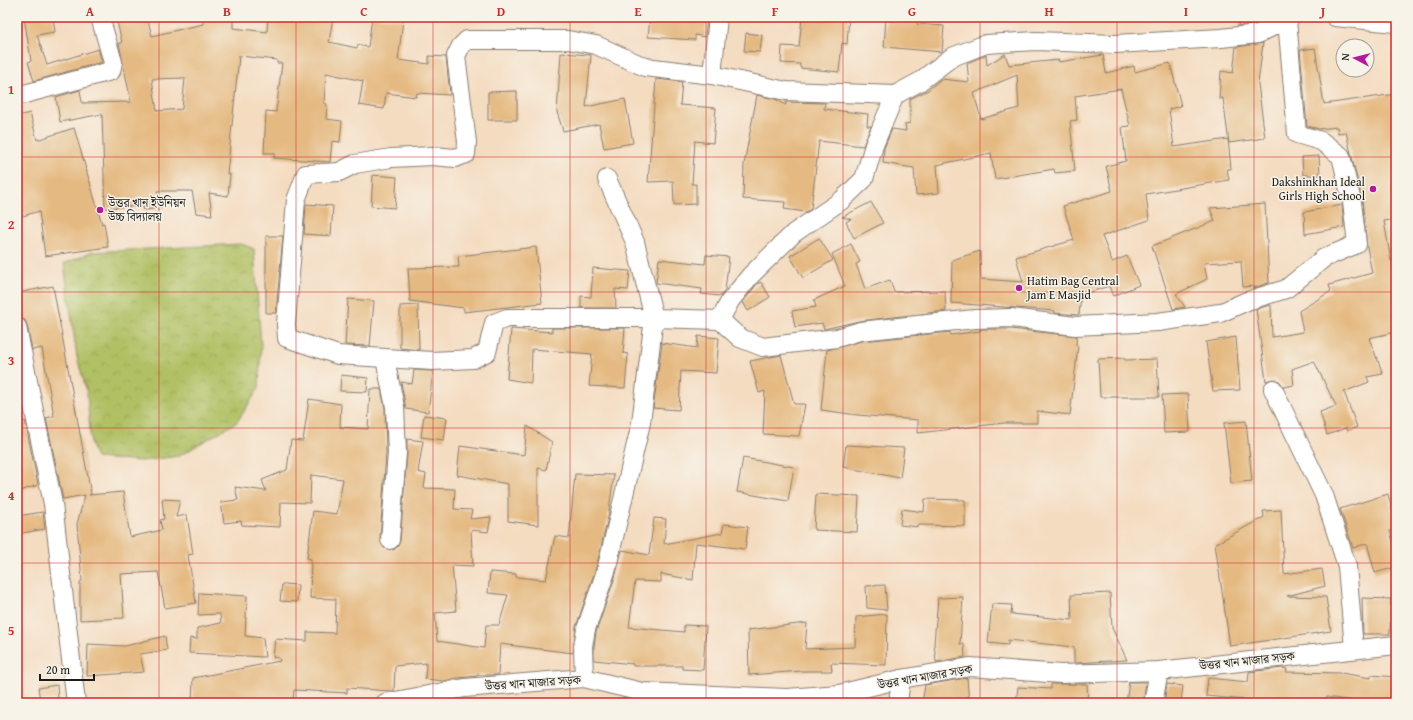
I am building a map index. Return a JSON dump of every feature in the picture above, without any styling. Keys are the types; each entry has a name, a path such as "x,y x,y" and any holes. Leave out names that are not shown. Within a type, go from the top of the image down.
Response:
{"street":[{"path":"17,96 111,71 113,62 100,17"},
{"path":"712,75 718,17"},
{"path":"1335,17 1396,23"},
{"path":"1288,18 1298,134 1321,141 1341,156 1352,202 1357,244 1324,258 1286,289 1248,301 1220,313 1158,322 1075,326 1011,318 975,319 860,331 837,338 763,347 740,338 720,320 654,318 507,318 494,323 487,352 473,359 432,361 338,355 287,338 286,324 296,200 306,174 339,172 355,164 391,158 433,156 455,158 466,154 467,142 456,56 461,46 467,40 568,40 596,45 645,67 712,75 786,91 895,95 919,82 952,57 986,44 1036,41 1114,44 1221,38 1258,34 1288,18"},
{"path":"720,320 730,301 750,276 794,233 842,200 864,179 874,145 895,95"},
{"path":"584,678 583,646 586,629 606,571 641,423 654,318 635,242 607,179"},
{"path":"17,327 53,504 76,703"},
{"path":"385,359 395,407 397,453 390,540"},
{"path":"1273,389 1324,495 1347,566 1354,649"},
{"name":"উত্তর খান মাজার সড়ক","path":"384,703 465,688 584,678 642,698 788,698 839,694 901,679 970,667 1061,674 1159,671 1396,645"},
{"path":"1153,703 1159,671"},
{"path":"898,703 901,679"}],"green space":[{"path":"241,244 254,249 261,344 259,388 237,422 179,456 142,461 96,458 91,445 87,393 77,357 64,264 92,252"}],"building":[{"path":"24,17 53,17 55,32 37,35 47,65 98,49 102,62 34,81 28,62 31,61"},
{"path":"116,17 147,17 152,36 203,24 203,17 233,18 233,28 267,32 268,17 333,17 329,42 357,48 358,45 368,47 372,17 403,20 398,60 429,64 429,56 446,57 450,95 417,93 416,97 386,93 384,109 359,105 363,81 326,73 324,103 327,104 326,119 342,121 340,142 332,141 330,162 274,158 275,153 264,153 266,111 276,112 282,63 277,63 277,60 239,56 227,174 230,174 228,196 209,193 212,215 196,213 192,191 157,191 162,208 144,210 143,206 105,208 102,114 60,122 56,97 80,90 82,103 131,102 119,43 122,43","holes":["185,78 182,109 157,111 152,79"]},
{"path":"650,17 707,17 705,37 695,35 695,40 648,37"},
{"path":"802,17 849,17 847,44 842,43 839,72 800,68 800,64 781,63 782,46 799,47"},
{"path":"886,17 917,17 917,24 944,26 942,52 884,47"},
{"path":"1240,17 1266,17 1255,24 1238,26"},
{"path":"746,33 762,35 760,52 744,51"},
{"path":"1263,43 1258,84 1265,138 1229,143 1223,98 1219,99 1221,71 1233,73 1236,47"},
{"path":"1315,48 1324,104 1396,94 1396,219 1384,221 1391,261 1396,261 1396,332 1369,338 1383,374 1367,377 1369,382 1344,392 1357,427 1347,431 1346,428 1327,435 1320,412 1336,406 1314,361 1292,369 1294,385 1284,387 1279,381 1274,379 1266,381 1256,309 1271,305 1272,337 1303,332 1299,311 1331,291 1329,285 1372,273 1367,247 1362,200 1346,132 1338,133 1337,127 1319,129 1307,126 1300,50"},
{"path":"561,53 591,55 586,107 625,99 633,143 604,148 599,124 563,131 557,112"},
{"path":"1005,54 1009,65 1059,60 1059,62 1103,55 1106,73 1134,66 1135,72 1170,63 1181,106 1169,109 1174,147 1228,139 1231,169 1227,169 1229,180 1146,194 1149,220 1102,236 1112,262 1127,256 1139,285 1113,296 1109,286 1081,295 1079,315 1055,313 1055,311 951,303 952,260 980,251 981,279 1023,282 1016,257 1074,240 1063,206 1112,191 1106,166 1126,161 1122,127 1130,126 1121,89 1075,96 1077,120 1070,121 1075,171 1055,173 1054,169 995,179 991,153 937,165 939,193 916,195 914,168 883,163 884,148 892,129 906,131 905,124 910,123 910,99 928,90 941,79 969,82 967,63 986,55 987,65","holes":["1017,75 1019,108 981,119 974,93"]},
{"path":"656,79 682,82 680,105 716,108 713,143 695,141 692,184 696,184 696,204 674,205 673,181 648,182"},
{"path":"517,91 517,120 488,120 488,92"},
{"path":"757,95 775,99 786,105 786,102 825,103 824,109 868,114 867,126 871,126 863,146 819,141 811,209 806,212 784,209 785,202 743,199 744,164"},
{"path":"30,113 37,140 74,128 102,224 104,223 108,247 45,256 39,211 17,218 17,116"},
{"path":"1319,156 1320,175 1303,175 1302,157"},
{"path":"373,175 397,177 395,208 371,206"},
{"path":"871,202 883,223 854,238 846,222 851,219 842,217"},
{"path":"306,204 333,206 331,236 304,234"},
{"path":"1265,204 1269,283 1253,288 1252,286 1243,287 1241,261 1204,263 1207,279 1176,294 1185,307 1173,309 1152,246 1215,221 1210,208"},
{"path":"1342,205 1344,227 1305,234 1304,212"},
{"path":"266,236 283,236 276,313 266,313"},
{"path":"819,238 833,260 803,278 790,256"},
{"path":"851,244 860,262 856,264 865,289 890,280 894,292 945,291 946,311 859,321 824,329 822,323 795,327 792,311 816,307 814,300 845,286 832,254"},
{"path":"536,247 542,303 464,312 464,308 410,301 408,268 459,267 458,256"},
{"path":"706,255 729,257 725,290 721,296 701,294 702,289 656,283 659,259 705,264"},
{"path":"593,268 630,271 628,290 615,289 616,308 581,308 581,296 591,297"},
{"path":"761,282 770,297 748,311 743,302 757,284"},
{"path":"53,286 91,494 89,495 123,492 130,537 162,530 160,520 164,519 162,499 180,500 176,517 187,515 193,554 188,555 196,603 165,608 158,572 121,574 124,618 80,620 80,582 82,581 77,524 85,495 63,499 46,418 54,416 42,348 32,350 25,320 17,317 17,293"},
{"path":"348,299 374,301 370,346 345,345"},
{"path":"418,305 419,350 400,348 400,306"},
{"path":"552,328 625,328 623,353 628,354 625,388 589,386 592,354 532,349 531,383 507,379 511,329 552,332"},
{"path":"981,329 1010,329 1077,336 1076,345 1078,346 1070,415 1037,411 1037,423 1004,423 918,433 918,420 857,415 821,410 827,350 862,341 950,332 950,335 980,331"},
{"path":"698,336 719,338 716,373 681,371 679,410 653,408 662,343 697,348"},
{"path":"1236,337 1240,390 1213,391 1206,342"},
{"path":"781,355 794,404 805,404 799,436 763,434 765,391 759,393 750,361"},
{"path":"1124,358 1125,360 1157,359 1159,397 1100,397 1098,359"},
{"path":"414,370 433,371 428,412 406,409 401,382 412,384"},
{"path":"341,375 368,378 367,392 340,391"},
{"path":"370,389 381,389 385,408 386,453 380,539 384,548 394,550 400,541 407,439 423,441 418,472 426,474 424,488 455,489 454,509 472,510 470,519 491,517 488,532 471,530 473,566 452,565 456,611 435,613 437,641 484,648 486,625 499,625 508,595 488,593 490,572 516,574 516,577 546,580 555,536 569,538 575,474 614,475 608,518 596,568 576,627 573,653 500,644 498,675 478,675 444,681 425,679 426,663 395,666 394,691 347,688 347,693 294,690 293,703 192,703 193,678 280,661 279,658 273,657 275,639 307,641 307,632 335,633 336,599 310,598 311,559 307,558 313,511 337,514 343,479 311,475 310,503 281,502 280,527 242,525 241,521 224,523 221,502 238,500 235,487 266,491 262,480 287,470 291,440 303,441 309,399 341,404 340,427 368,429"},
{"path":"1188,394 1190,432 1164,433 1162,395"},
{"path":"424,415 447,418 444,440 421,437"},
{"path":"25,421 38,485 17,492 17,422"},
{"path":"1246,421 1252,481 1231,483 1224,423"},
{"path":"527,426 552,442 546,470 538,468 538,525 508,521 508,484 457,475 460,446 524,455"},
{"path":"846,445 904,448 900,478 843,467"},
{"path":"743,458 794,467 788,501 737,492"},
{"path":"816,494 859,496 857,532 814,530"},
{"path":"1388,494 1396,527 1396,530 1390,531 1396,555 1396,567 1375,573 1367,543 1353,548 1340,509"},
{"path":"925,499 965,500 965,526 919,525 918,527 900,525 902,509 924,512"},
{"path":"1281,510 1284,574 1322,569 1325,586 1287,596 1326,597 1331,631 1230,646 1215,544 1264,517 1263,511"},
{"path":"43,512 45,529 17,534 17,516"},
{"path":"654,518 666,519 664,544 722,533 724,524 748,527 745,549 696,543 693,580 661,574 661,582 635,581 629,627 684,632 684,625 706,626 703,670 682,669 682,666 633,666 633,664 594,660 596,632 616,574 622,550 649,555"},
{"path":"282,584 298,585 297,602 280,601"},
{"path":"885,585 887,610 867,608 866,586"},
{"path":"199,593 247,596 245,636 263,638 265,657 189,653 190,638 197,639 197,628 221,623 220,614 198,615"},
{"path":"1110,593 1112,628 1127,660 1074,663 1074,647 1008,640 1008,645 988,643 992,604 1012,605 1011,614 1072,620 1071,595"},
{"path":"963,597 960,644 964,644 965,657 936,662 934,643 938,598"},
{"path":"1362,598 1391,599 1390,634 1363,634"},
{"path":"887,614 886,665 831,663 832,671 802,671 749,675 748,630 807,623 805,649 855,647 856,617"},
{"path":"165,636 167,650 140,654 144,672 87,676 88,644 125,646"},
{"path":"1282,668 1287,669 1286,672 1341,673 1371,678 1371,675 1396,677 1396,703 1369,703 1326,697 1326,703 1275,703 1206,696 1208,678 1248,682 1249,672"},
{"path":"967,678 969,703 922,703 925,685"},
{"path":"1129,682 1146,682 1143,703 1126,703"},
{"path":"1051,684 1087,684 1088,703 1016,703 1018,687 1051,689"},
{"path":"1167,684 1183,686 1181,703 1164,703"},
{"path":"57,685 58,699 40,700 38,688"}],"place":[{"name":"Dakshinkhan Ideal Girls High School","path":"1373,189"},
{"name":"উত্তর খান ইউনিয়ন উচ্চ বিদ্যালয়","path":"100,210"},
{"name":"Hatim Bag Central Jam E Masjid","path":"1019,288"}]}
